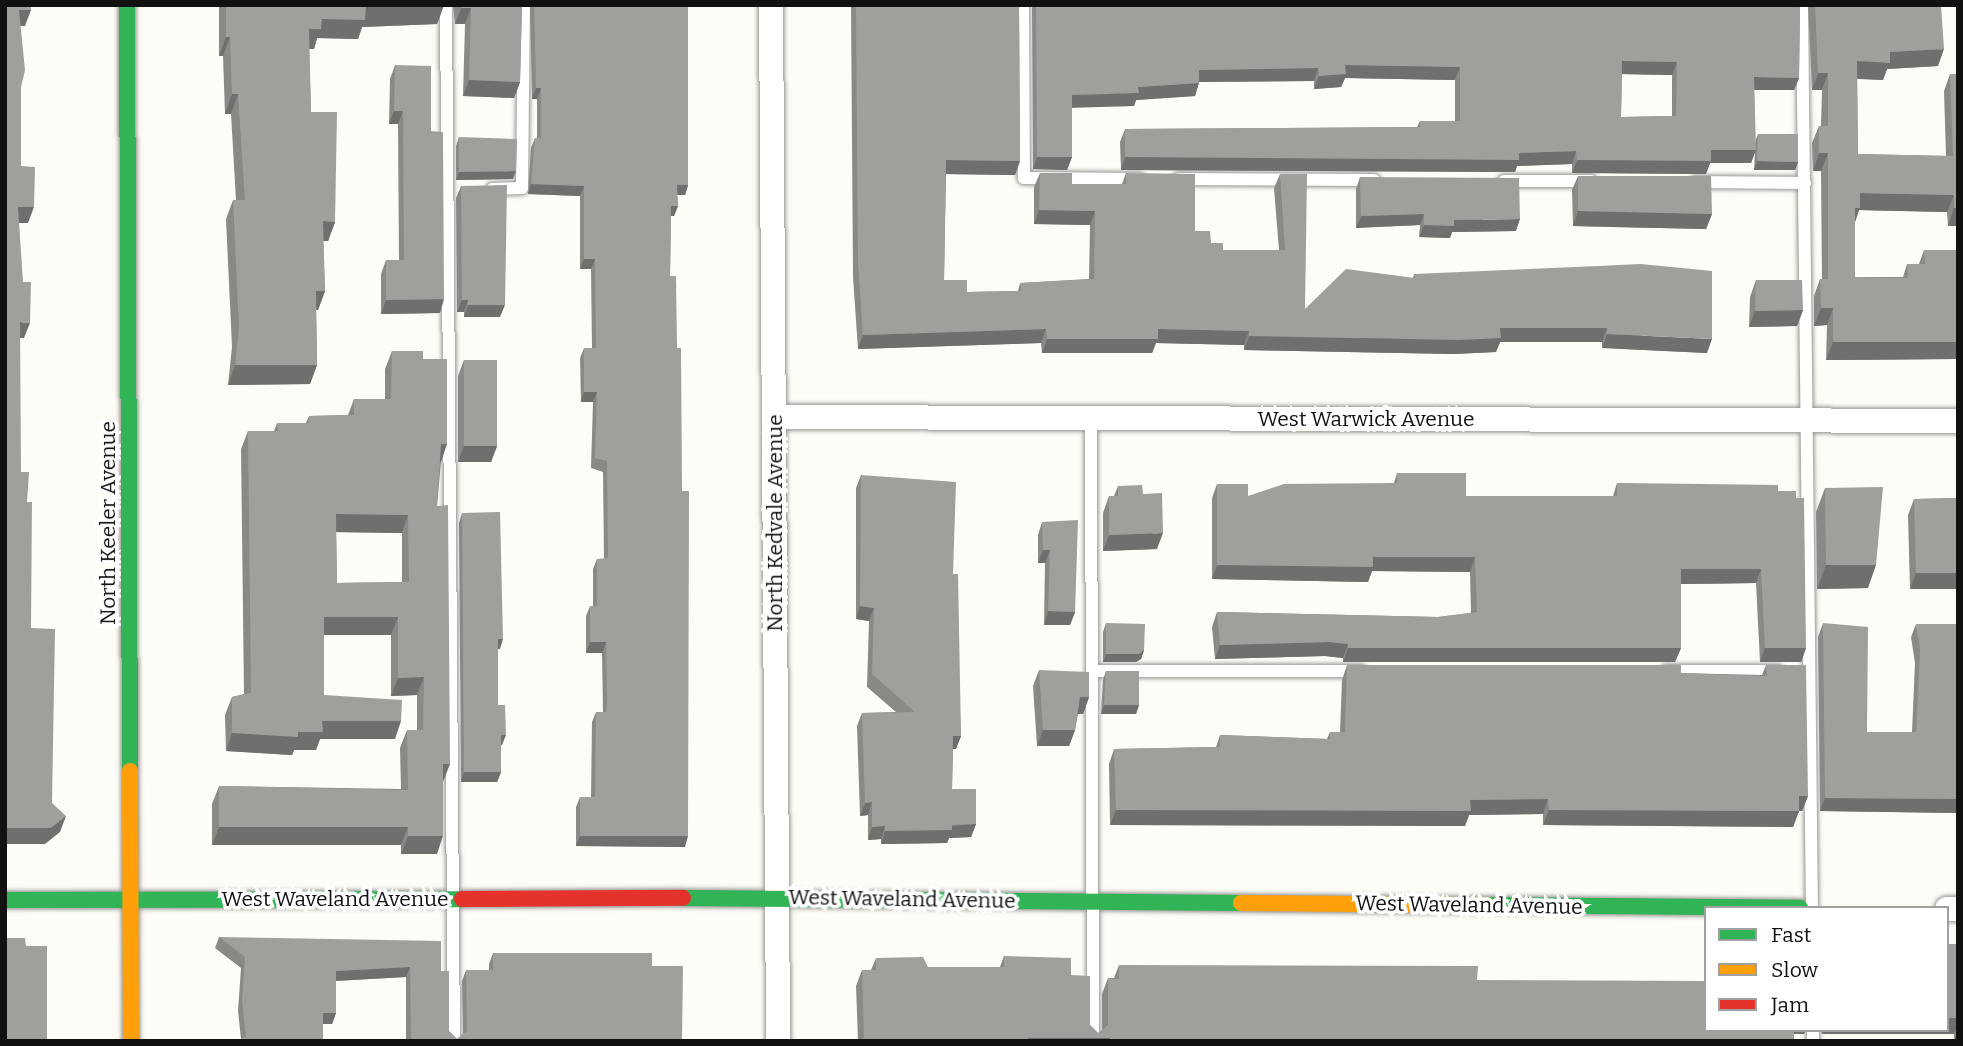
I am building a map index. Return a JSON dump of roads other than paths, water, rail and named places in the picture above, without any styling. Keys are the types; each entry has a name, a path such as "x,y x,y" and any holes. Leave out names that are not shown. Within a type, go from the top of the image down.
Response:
{"street":[{"name":"North Keeler Avenue","path":"128,5 131,1041"},
{"name":"North Kedvale Avenue","path":"771,5 778,1041"},
{"name":"West Warwick Avenue","path":"774,417 1958,421"},
{"name":"West Waveland Avenue","path":"5,900 777,898 1704,907"}],"lane":[{"path":"446,5 460,189 454,1041"},
{"path":"460,189 522,188 524,5"},
{"path":"1023,5 1024,178 1150,179"},
{"path":"1802,5 1809,421 1812,906"},
{"path":"1163,179 1387,180"},
{"path":"1484,181 1609,181"},
{"path":"1679,182 1805,183"},
{"path":"1091,418 1093,1041"},
{"path":"1092,671 1382,671"},
{"path":"1645,671 1811,671"}]}
